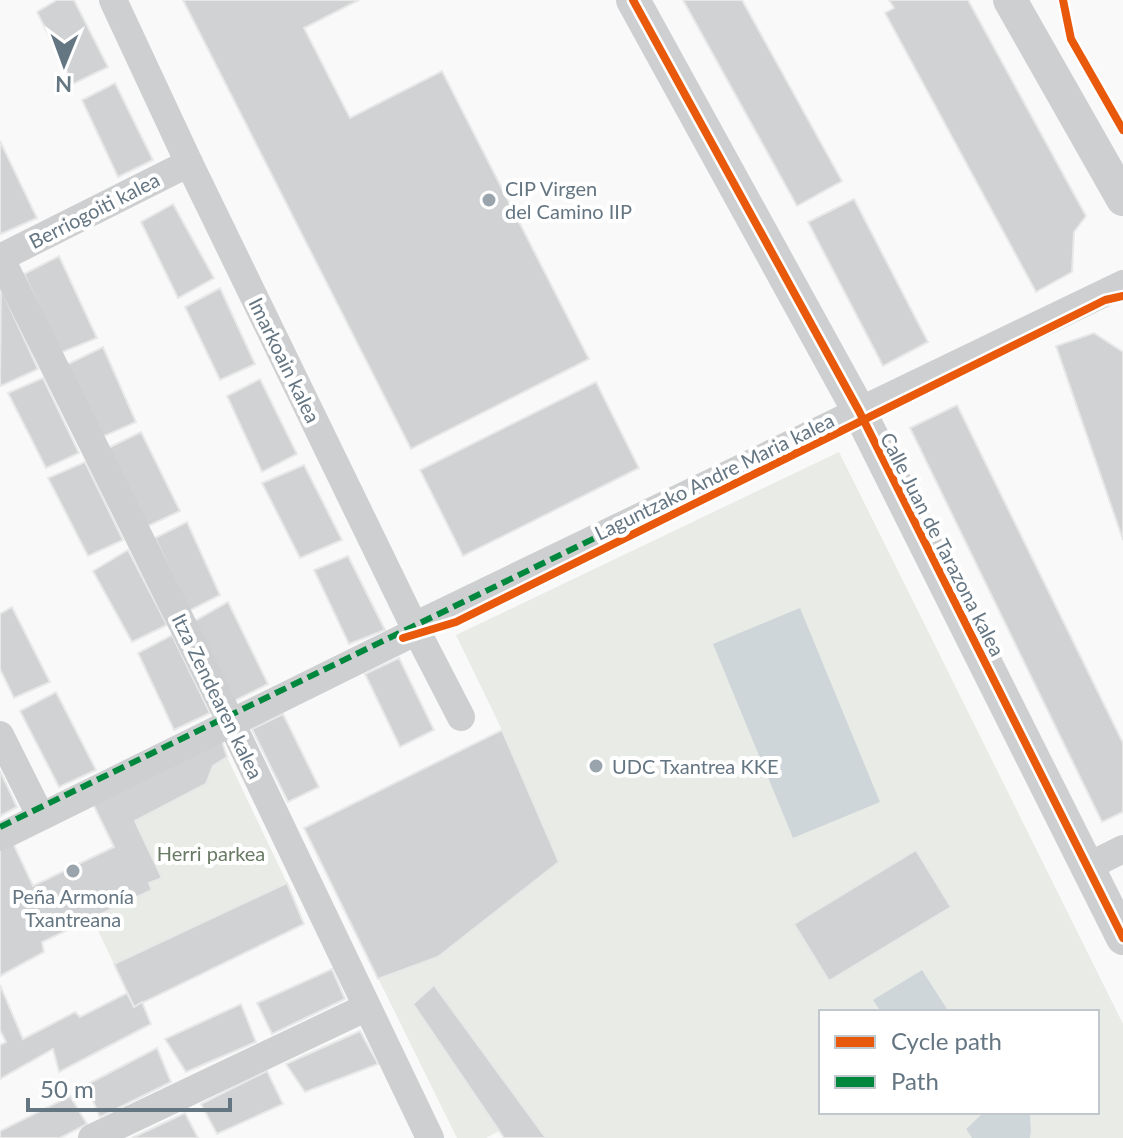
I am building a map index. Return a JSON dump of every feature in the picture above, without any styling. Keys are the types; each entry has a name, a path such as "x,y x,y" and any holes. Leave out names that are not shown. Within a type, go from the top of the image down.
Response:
{"street":[{"name":"Imarkoain kalea","path":"113,0 409,632 461,717"},
{"name":"Calle Juan de Tarazona kalea","path":"633,0 859,411 1123,938"},
{"path":"1010,0 1123,199"},
{"name":"Berriogoiti kalea","path":"0,258 189,163"},
{"name":"Itza Zendearen kalea","path":"0,258 231,722 430,1138"},
{"name":"Laguntzako Andre Maria kalea","path":"0,837 409,632 1123,284"},
{"path":"0,735 37,809"},
{"path":"1087,867 1123,849"},
{"path":"92,1138 367,1007"}],"green space":[{"name":"UDC Txantrea KKE","path":"839,452 1123,1024 1123,1138 1030,1138 1030,1114 1099,1114 1099,1010 948,1010 922,970 874,1001 880,1010 819,1010 819,1114 982,1114 966,1129 972,1138 504,1138 499,1131 486,1138 457,1138 304,828 502,730 456,635"},
{"name":"Herri parkea","path":"227,757 287,883 114,964 92,918 151,891 149,883 162,878 135,821 206,784 213,766"}],"shaded area":[{"path":"800,608 880,802 793,838 713,644"},
{"path":"922,970 948,1010 880,1010 873,1000"},
{"path":"982,1114 1030,1114 1030,1138 972,1138 966,1129"}],"building":[{"path":"57,0 74,0 108,67 73,84 37,12"},
{"path":"183,0 359,0 304,28 350,118 442,71 589,359 411,449"},
{"path":"683,0 742,0 842,181 797,206"},
{"path":"889,0 968,0 1086,216 1074,232 1072,272 1036,292 885,13 894,8"},
{"path":"115,83 153,160 118,177 82,100"},
{"path":"0,141 37,218 1,234 0,233"},
{"path":"854,199 928,342 883,366 808,222"},
{"path":"173,204 214,278 178,298 141,222"},
{"path":"59,256 97,338 60,353 24,274"},
{"path":"1,288 38,369 1,386 0,383"},
{"path":"220,288 255,364 220,380 185,307"},
{"path":"1094,333 1123,352 1123,540 1056,346"},
{"path":"103,347 136,422 102,437 66,365"},
{"path":"43,378 79,453 46,468 8,393"},
{"path":"260,379 297,454 262,472 227,396"},
{"path":"596,382 639,468 463,556 420,470"},
{"path":"957,405 1123,743 1123,812 1102,822 910,428"},
{"path":"141,432 180,511 146,527 106,449"},
{"path":"85,462 123,540 88,556 48,478"},
{"path":"304,465 342,540 300,558 262,483"},
{"path":"187,522 220,595 189,611 155,538"},
{"path":"128,550 167,625 132,642 93,571"},
{"path":"348,556 385,630 349,644 314,570"},
{"path":"228,602 268,684 230,703 193,622"},
{"path":"12,607 50,682 14,698 0,669 0,614"},
{"path":"172,635 210,713 174,730 138,653"},
{"path":"399,658 434,730 400,747 365,674"},
{"path":"56,692 96,770 59,787 20,711"},
{"path":"283,714 319,787 288,802 252,729"},
{"path":"502,730 559,862 438,957 378,979 304,828"},
{"path":"222,741 227,757 213,766 206,784 135,821 162,878 149,883 152,890 42,942 44,952 0,976 0,847 12,841 33,886 114,847 92,802"},
{"path":"0,771 17,807 0,816"},
{"path":"916,850 951,907 829,981 794,924"},
{"path":"287,883 304,924 134,1007 114,964"},
{"path":"332,969 345,999 272,1034 257,1003"},
{"path":"0,985 23,1039 75,1012 80,1017 127,993 134,1007 142,1002 151,1024 59,1072 53,1049 0,1079 0,1045 6,1042 0,1030"},
{"path":"434,985 546,1138 504,1138 413,1004"},
{"path":"241,1004 256,1042 186,1072 165,1039"},
{"path":"360,1031 378,1064 305,1092 286,1064"},
{"path":"157,1048 171,1082 100,1117 86,1085"},
{"path":"267,1071 283,1104 217,1134 201,1104"},
{"path":"70,1096 87,1124 60,1138 0,1138 0,1131"},
{"path":"185,1113 198,1138 132,1138"}],"marked path":[{"path":"0,827 733,471"}],"cycle path":[{"path":"633,0 859,411 1123,938"},
{"path":"1063,0 1071,39 1123,130"},
{"path":"403,638 456,622 1105,300 1123,296"}],"place":[{"name":"CIP Virgen del Camino IIP","path":"489,200"},
{"name":"UDC Txantrea KKE","path":"596,766"},
{"name":"Peña Armonía Txantreana","path":"73,871"}]}
